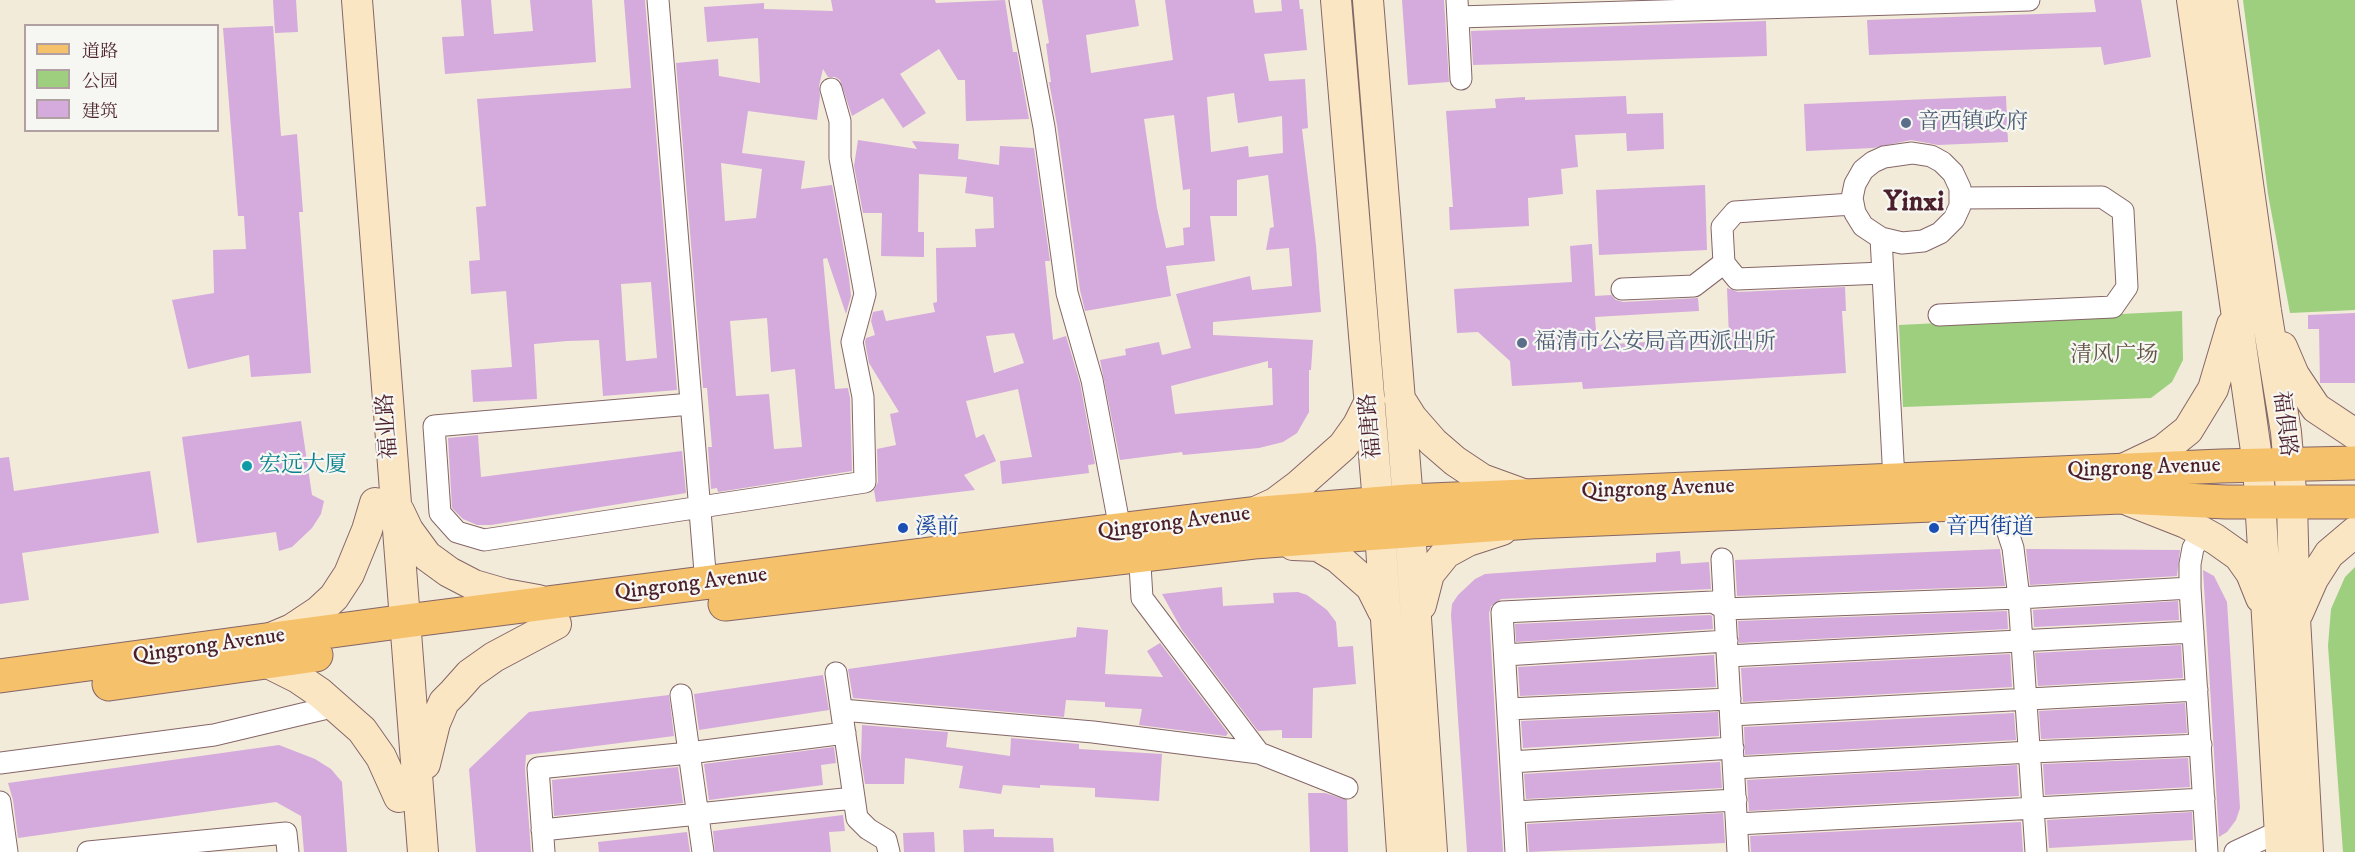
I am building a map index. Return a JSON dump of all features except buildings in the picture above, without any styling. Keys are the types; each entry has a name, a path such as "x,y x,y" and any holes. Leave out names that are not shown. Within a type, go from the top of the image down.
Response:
{"main road":[{"name":"Qingrong Avenue","path":"1529,509 1998,502 2273,465 2355,463"},
{"name":"Qingrong Avenue","path":"0,699 267,651 396,633 1253,528 1894,480 2121,484 2276,503 2355,502"},
{"name":"Qingrong Avenue","path":"555,613 706,584 1121,543"},
{"name":"Qingrong Avenue","path":"0,676 267,651"}],"street":[{"name":"福业路","path":"339,0 385,501 409,797 423,852"},
{"name":"福业路","path":"357,0 385,501"},
{"path":"658,0 706,584"},
{"path":"1020,0 1044,127 1067,294 1092,380 1121,543 1140,565 1142,598 1259,753"},
{"name":"福唐路","path":"1336,0 1370,401 1417,619 1432,852"},
{"name":"福唐路","path":"1368,0 1400,399 1387,620 1402,852"},
{"path":"1461,79 1457,9 2029,0"},
{"name":"福俱路","path":"2192,0 2236,310 2273,465 2282,618 2308,852"},
{"name":"福俱路","path":"2222,0 2266,311 2286,432 2273,465"},
{"path":"691,404 434,426 440,513 457,532 484,540 865,482 863,397 852,342 865,294 840,158 840,121 831,89"},
{"path":"1912,153 1931,156 1942,162 1953,173 1960,188 1960,198 1960,206 1954,219 1940,234 1923,241 1902,243 1881,238 1863,226 1852,204 1855,184 1863,170 1884,157 1912,153"},
{"path":"1939,315 2113,307 2127,287 2123,211 2102,197 1960,198"},
{"path":"1852,204 1735,212 1722,227 1724,263 1737,279 1883,273"},
{"path":"1881,238 1894,480"},
{"path":"1622,290 1694,286 1724,263"},
{"path":"2236,310 2213,389 2188,430 2121,484 2239,556 2282,618 2313,579 2329,554 2355,532"},
{"path":"2266,311 2294,375 2316,408 2355,434"},
{"path":"1400,399 1412,418 1433,442 1455,461 1529,509 1492,532 1446,553 1429,574 1417,619"},
{"path":"1370,401 1358,425 1342,446 1299,486 1275,503 1253,528 1318,546 1338,558 1371,587 1387,620"},
{"path":"409,797 362,730 336,706 267,651 334,597 349,574 367,530 385,501 427,556 448,572 484,588 555,613"},
{"path":"1998,502 2013,548 2019,598 2036,852"},
{"path":"2203,532 2193,548 2190,588 2207,852"},
{"path":"1722,559 1738,852"},
{"path":"1516,852 1502,612 1713,602 1725,609 2019,598 2190,588"},
{"path":"409,797 444,702 470,674 555,613"},
{"name":"福俱路","path":"2280,841 2282,618"},
{"path":"1505,655 2023,642 2193,633"},
{"path":"836,673 857,818 868,829 886,840 890,852"},
{"path":"1508,709 1731,707 2027,700 2197,690"},
{"path":"681,695 703,852"},
{"path":"0,764 214,735 336,706"},
{"path":"842,710 1093,732 1259,753 1347,788"},
{"path":"544,852 538,768 689,753 845,733"},
{"path":"1511,762 2031,752 2200,745"},
{"name":"福业路","path":"403,852 409,797"},
{"path":"542,830 854,798"},
{"path":"1737,824 2204,799"},
{"path":"1514,812 1736,800"},
{"path":"0,802 7,852"},
{"path":"88,852 286,833 288,852"},
{"path":"2235,852 2280,841"}],"green space":[{"path":"2243,0 2355,0 2355,310 2290,313 2268,194"},
{"name":"清风广场","path":"2182,311 2183,360 2172,382 2151,398 1903,407 1899,325"},
{"path":"2355,567 2355,852 2343,852 2328,646 2331,609 2345,577"}],"place":[{"name":"音西镇政府","path":"1906,123"},
{"name":"福清市公安局音西派出所","path":"1522,343"},
{"name":"宏远大厦","path":"247,466"},
{"name":"溪前","path":"903,528"},
{"name":"音西街道","path":"1934,528"}],"district":[{"name":"Yinxi","path":"1914,204"}]}
